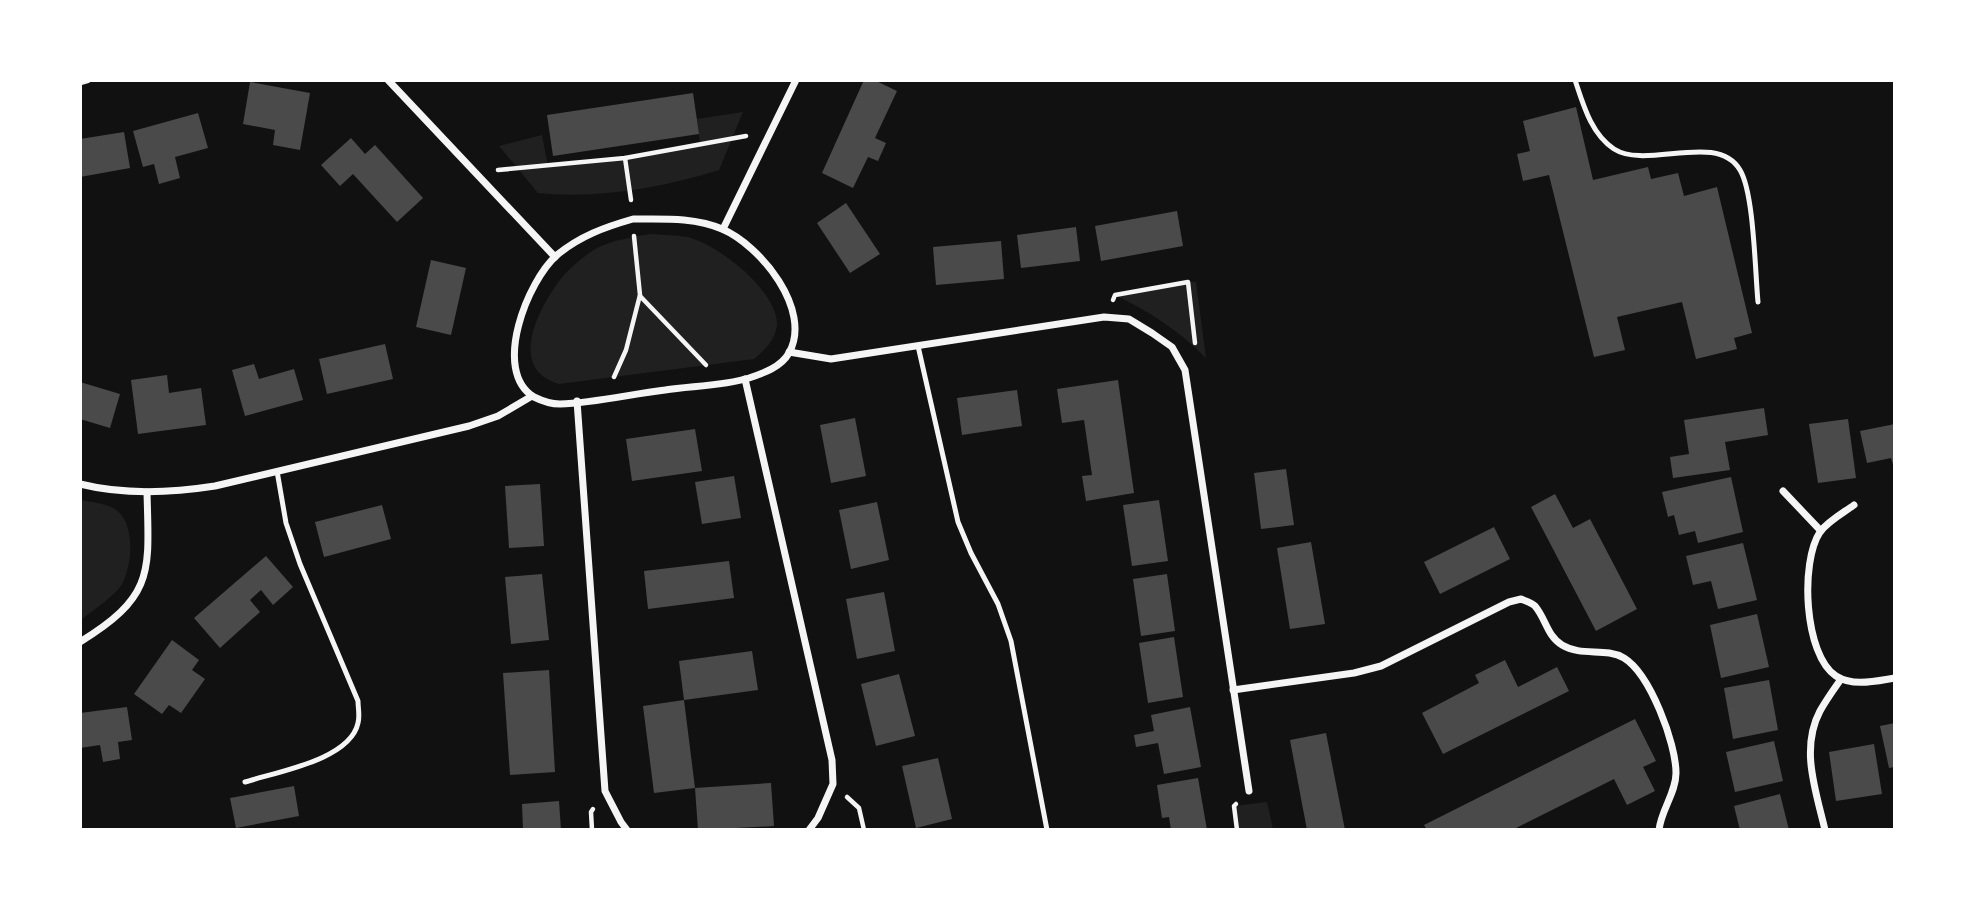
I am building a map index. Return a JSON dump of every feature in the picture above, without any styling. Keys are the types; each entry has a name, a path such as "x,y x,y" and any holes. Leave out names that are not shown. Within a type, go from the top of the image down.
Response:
{"street":[{"path":"80,82 87,80"},
{"path":"388,80 555,257"},
{"path":"723,229 796,80"},
{"path":"633,219 670,219 723,229 749,247 773,272 795,316 795,331 789,352 779,364 745,379 606,398 559,404 532,396 521,382 515,365 514,345 534,286 555,257 579,239 605,227 633,219"},
{"path":"789,352 831,359 1104,317 1129,319 1172,348 1185,370 1249,791"},
{"path":"745,379 832,760 833,784 818,818 809,830"},
{"path":"80,484 106,491 147,492 185,491 215,486 469,426 498,416 532,396"},
{"path":"577,401 605,791 627,830"},
{"path":"1783,491 1821,531"},
{"path":"80,642 99,631 127,607 144,583 149,555 147,492"},
{"path":"1854,505 1821,531 1811,552 1808,595 1813,640 1821,661 1841,679 1870,682 1895,678"},
{"path":"1233,690 1354,673 1381,666 1509,602 1521,599 1534,605 1551,637 1563,646 1579,653 1607,652 1624,657 1638,670 1668,735 1676,774 1660,819 1659,830"},
{"path":"1825,830 1811,769 1811,742 1819,713 1841,679"}],"lane":[{"path":"1575,80 1585,112 1598,134 1614,149 1634,156 1706,152 1723,155 1739,167 1748,186 1758,302"},
{"path":"918,346 958,522 998,604 1011,641 1047,830"},
{"path":"245,782 326,757 349,740 358,724 358,701 300,564 286,523 277,471"}],"path":[{"path":"474,171 548,167 625,158 771,131"},
{"path":"606,398 626,350 639,295 625,158"},
{"path":"1104,317 1115,295 1188,282 1195,346 1185,370"},
{"path":"639,295 723,382"},
{"path":"833,784 859,808 864,830"}],"shaded area":[{"path":"743,112 719,170 630,190 584,194 538,193 499,146 542,135 548,166 625,158 700,144 697,119"},
{"path":"650,234 687,237 700,241 743,270 767,297 774,310 777,323 770,343 754,359 559,384 543,376 534,366 532,337 543,306 560,280 577,262 597,248"},
{"path":"1196,282 1206,358 1163,322 1115,295"},
{"path":"81,500 109,506 120,514 129,532 130,554 122,584 81,620"},
{"path":"1267,802 1273,829 1237,829 1234,806"}],"building":[{"path":"864,80 874,80 897,91 875,138 886,143 878,161 868,157 853,188 822,173"},
{"path":"250,82 310,93 300,150 273,145 275,130 243,124"},
{"path":"693,93 699,134 553,156 547,115"},
{"path":"1576,107 1593,180 1648,167 1651,179 1678,173 1684,196 1717,187 1752,333 1734,338 1737,349 1696,359 1682,302 1617,317 1625,350 1594,357 1549,175 1523,181 1517,154 1530,151 1523,121"},
{"path":"198,113 208,148 175,157 180,178 159,184 154,164 143,167 133,131"},
{"path":"124,132 130,168 80,177 80,139"},
{"path":"351,138 365,154 375,145 423,198 397,222 353,174 340,186 321,165"},
{"path":"846,203 880,254 850,273 817,223"},
{"path":"1177,211 1183,246 1101,261 1095,226"},
{"path":"1076,227 1080,261 1021,268 1017,235"},
{"path":"1001,241 1004,279 936,285 933,247"},
{"path":"431,260 466,268 451,335 416,327"},
{"path":"385,344 393,379 327,394 319,359"},
{"path":"254,364 259,379 294,369 303,400 245,416 232,370"},
{"path":"167,375 169,393 201,388 206,425 138,434 131,380"},
{"path":"1118,380 1134,493 1086,501 1082,476 1092,475 1084,420 1062,423 1057,389"},
{"path":"80,382 120,394 110,428 80,419"},
{"path":"1017,390 1022,426 962,435 957,398"},
{"path":"1764,408 1768,435 1725,442 1730,470 1673,478 1670,457 1689,454 1684,420"},
{"path":"855,418 866,476 831,483 820,425"},
{"path":"1848,419 1856,478 1818,483 1809,424"},
{"path":"1895,424 1895,471 1891,458 1867,463 1860,431"},
{"path":"695,429 702,471 632,481 626,439"},
{"path":"1286,469 1294,525 1261,529 1254,473"},
{"path":"734,476 741,518 702,524 695,482"},
{"path":"1731,477 1743,532 1698,543 1695,531 1679,535 1674,515 1668,517 1662,492"},
{"path":"540,484 544,546 509,548 505,486"},
{"path":"1555,494 1573,528 1590,519 1637,609 1596,631 1531,507"},
{"path":"1159,500 1168,561 1132,566 1123,505"},
{"path":"877,502 889,560 851,569 839,510"},
{"path":"382,505 391,539 324,557 315,522"},
{"path":"1494,527 1510,559 1440,594 1424,562"},
{"path":"1311,542 1325,624 1290,629 1277,548"},
{"path":"1743,543 1757,600 1718,609 1711,581 1693,585 1686,556"},
{"path":"266,556 293,587 273,605 261,590 250,600 260,612 220,648 194,618"},
{"path":"729,561 734,598 648,609 644,571"},
{"path":"542,574 549,640 511,644 505,577"},
{"path":"1167,574 1175,631 1141,636 1133,579"},
{"path":"884,592 895,651 857,659 846,599"},
{"path":"1757,614 1769,667 1721,678 1710,625"},
{"path":"1174,637 1183,697 1148,703 1139,643"},
{"path":"172,640 199,660 192,670 205,679 181,713 169,705 162,714 134,694"},
{"path":"752,651 758,690 684,700 679,661"},
{"path":"1505,660 1518,687 1557,667 1569,691 1443,754 1422,713 1479,683 1475,675"},
{"path":"549,670 555,772 510,775 503,673"},
{"path":"899,674 915,736 876,746 861,684"},
{"path":"1769,680 1778,730 1733,739 1724,688"},
{"path":"684,700 695,788 654,793 643,706"},
{"path":"127,707 132,740 118,742 120,759 103,762 100,745 80,748 80,713"},
{"path":"1190,707 1201,767 1164,774 1158,743 1136,747 1134,735 1154,731 1151,715"},
{"path":"1635,719 1656,761 1643,767 1655,791 1627,805 1614,779 1512,830 1427,830 1424,825"},
{"path":"1895,723 1895,767 1889,768 1880,726"},
{"path":"1326,733 1345,830 1307,830 1290,740"},
{"path":"1774,741 1783,781 1735,792 1726,752"},
{"path":"1874,744 1882,794 1836,801 1829,752"},
{"path":"938,758 952,819 916,828 902,766"},
{"path":"1198,778 1207,830 1171,830 1169,817 1162,818 1157,785"},
{"path":"771,783 774,826 698,830 695,788"},
{"path":"294,786 299,816 236,828 230,798"},
{"path":"1780,794 1789,830 1740,830 1734,806"},
{"path":"559,801 561,830 523,830 522,804"}]}
